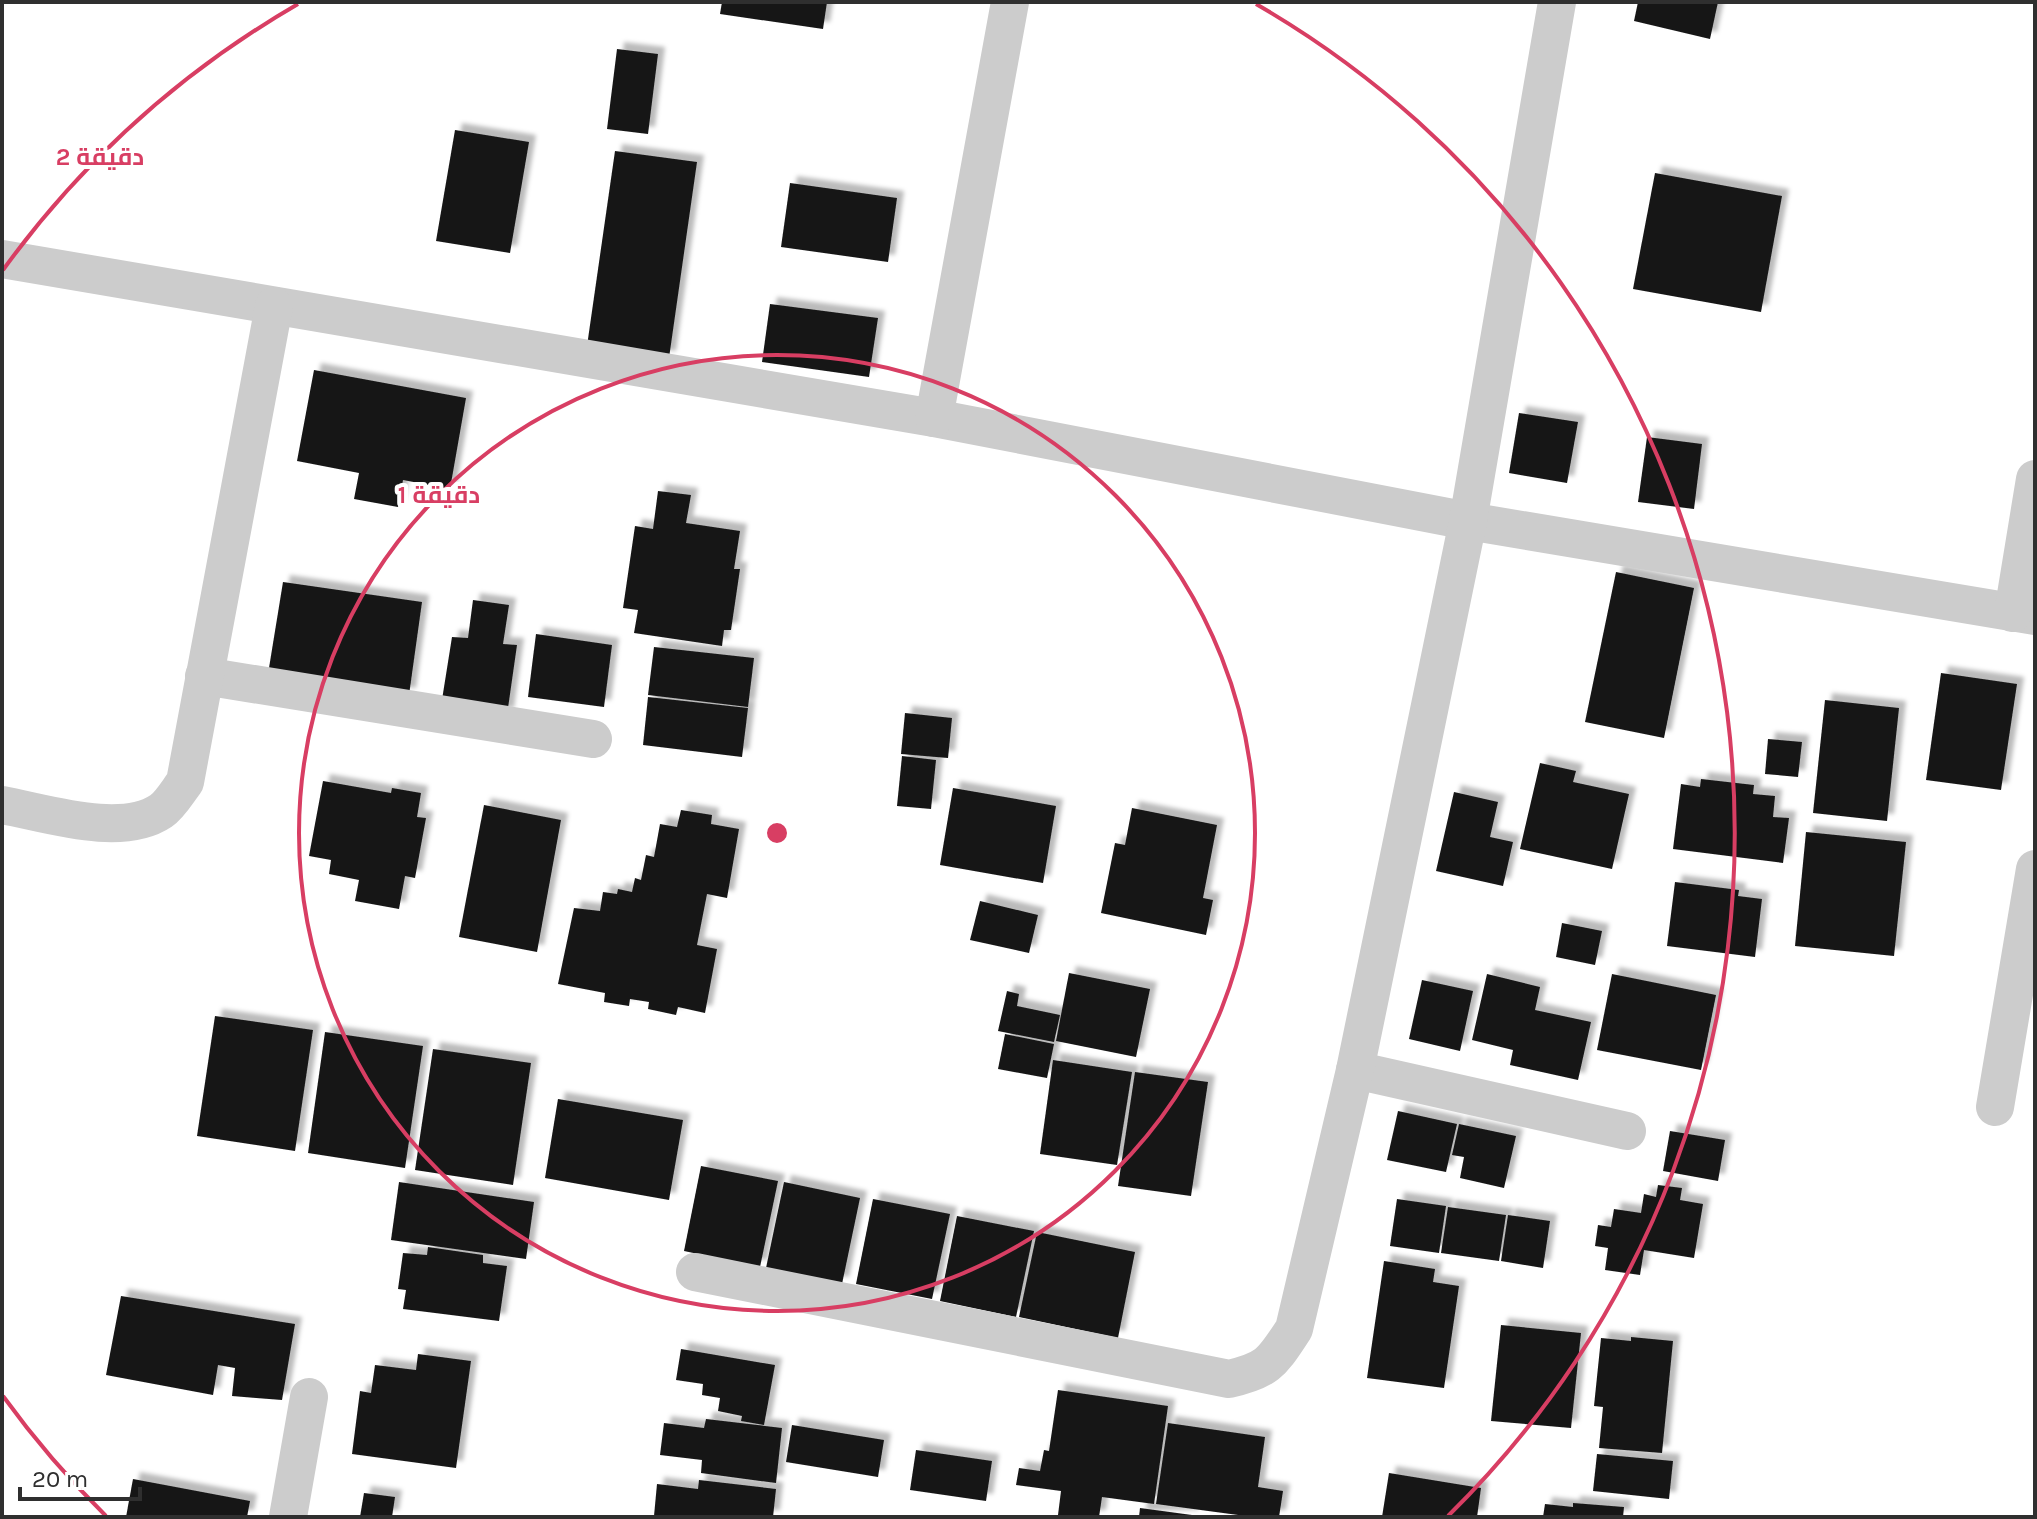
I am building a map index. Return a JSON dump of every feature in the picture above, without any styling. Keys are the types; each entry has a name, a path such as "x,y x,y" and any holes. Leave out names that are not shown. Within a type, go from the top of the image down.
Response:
{"street":[{"path":"934,418 1010,2"},
{"path":"695,1272 1229,1379 1259,1372 1275,1358 1294,1329 1355,1070 1468,521 1557,2"},
{"path":"2,259 934,418 1468,521 2024,614 2035,479"},
{"path":"2,805 102,823 138,822 163,811 185,782 274,306"},
{"path":"204,676 593,739"},
{"path":"1995,1107 2035,869"},
{"path":"1355,1070 1627,1131"},
{"path":"288,1517 309,1397"}],"building":[{"path":"722,2 827,2 823,29 720,14"},
{"path":"1638,2 1718,2 1710,39 1634,21"},
{"path":"617,49 658,54 648,134 607,129"},
{"path":"455,130 529,142 510,253 436,241"},
{"path":"615,151 697,162 669,358 587,346"},
{"path":"1655,173 1782,196 1761,312 1633,289"},
{"path":"790,183 897,198 888,262 781,247"},
{"path":"770,304 878,318 869,377 762,362"},
{"path":"314,370 466,398 450,489 403,480 398,507 354,499 359,473 297,461"},
{"path":"1519,413 1578,422 1567,483 1509,473"},
{"path":"1647,437 1702,444 1694,509 1638,502"},
{"path":"658,491 691,495 686,523 740,531 734,569 740,569 731,630 724,630 722,646 634,633 638,610 623,608 635,526 653,529"},
{"path":"1616,572 1694,588 1664,738 1585,722"},
{"path":"283,582 422,602 409,695 268,674"},
{"path":"473,600 509,605 503,644 517,645 507,715 441,706 452,637 468,638"},
{"path":"536,634 612,645 604,707 528,697"},
{"path":"654,647 754,658 748,707 648,695"},
{"path":"1941,673 2017,684 2001,790 1926,780"},
{"path":"648,697 748,708 742,757 643,745"},
{"path":"1825,700 1899,708 1887,821 1813,813"},
{"path":"905,713 952,718 948,758 901,754"},
{"path":"1768,739 1802,742 1798,777 1765,774"},
{"path":"902,756 936,760 931,809 897,806"},
{"path":"1540,763 1576,771 1573,782 1629,794 1612,869 1520,849"},
{"path":"1701,779 1754,785 1753,794 1775,796 1773,817 1789,818 1783,863 1673,849 1681,784 1700,787"},
{"path":"323,781 391,793 392,788 421,793 417,817 426,818 415,878 405,876 399,909 355,901 359,880 329,874 331,860 309,856"},
{"path":"953,788 1056,806 1043,883 940,865"},
{"path":"1454,792 1498,802 1490,837 1513,842 1503,886 1436,871"},
{"path":"484,805 561,820 537,952 459,937"},
{"path":"1132,808 1217,825 1203,898 1213,900 1206,935 1101,913 1115,843 1125,845"},
{"path":"681,810 712,815 711,824 739,829 727,898 707,894 697,945 717,949 705,1013 678,1007 676,1015 648,1009 649,1002 630,999 629,1006 604,1002 605,993 558,984 574,908 600,911 603,892 617,894 618,889 632,892 635,878 641,880 646,855 654,857 660,824 677,827"},
{"path":"1806,832 1906,842 1894,956 1795,946"},
{"path":"1675,882 1739,890 1738,896 1762,899 1755,957 1667,946"},
{"path":"980,901 1038,915 1029,953 970,940"},
{"path":"1562,923 1602,931 1595,965 1556,957"},
{"path":"1069,973 1150,989 1136,1057 1056,1041"},
{"path":"1487,974 1540,987 1535,1010 1591,1022 1578,1080 1510,1065 1513,1050 1472,1040"},
{"path":"1612,974 1716,995 1701,1070 1597,1050"},
{"path":"1422,980 1473,991 1460,1051 1409,1039"},
{"path":"1007,991 1019,994 1017,1006 1060,1015 1054,1042 998,1031"},
{"path":"215,1016 313,1030 295,1151 197,1136"},
{"path":"325,1032 423,1046 405,1168 308,1153"},
{"path":"1005,1034 1054,1044 1047,1078 998,1069"},
{"path":"433,1049 531,1063 513,1185 415,1170"},
{"path":"1053,1060 1132,1072 1117,1165 1040,1154"},
{"path":"1135,1072 1208,1082 1191,1196 1118,1186"},
{"path":"558,1099 683,1120 669,1200 545,1178"},
{"path":"1398,1111 1457,1124 1446,1172 1387,1160"},
{"path":"1459,1124 1516,1136 1504,1188 1460,1178 1464,1157 1452,1155"},
{"path":"1670,1131 1725,1140 1718,1181 1663,1171"},
{"path":"701,1166 778,1181 760,1267 684,1251"},
{"path":"399,1182 534,1202 526,1259 391,1240"},
{"path":"784,1182 860,1198 842,1284 766,1268"},
{"path":"1658,1185 1682,1188 1680,1200 1703,1204 1694,1258 1644,1250 1640,1275 1605,1270 1608,1248 1595,1246 1598,1225 1611,1227 1614,1209 1641,1213 1644,1194 1656,1197"},
{"path":"873,1199 950,1214 932,1299 856,1284"},
{"path":"1397,1199 1446,1206 1439,1253 1390,1246"},
{"path":"1448,1207 1506,1215 1499,1261 1441,1253"},
{"path":"1508,1215 1550,1221 1543,1268 1501,1261"},
{"path":"957,1216 1034,1231 1016,1317 940,1301"},
{"path":"1037,1232 1135,1252 1118,1338 1019,1317"},
{"path":"428,1247 483,1255 483,1263 507,1266 499,1321 403,1309 406,1290 398,1289 403,1253 427,1255"},
{"path":"1384,1261 1435,1269 1433,1282 1459,1286 1444,1388 1367,1378"},
{"path":"121,1296 295,1324 282,1400 232,1396 235,1368 218,1365 213,1395 106,1375"},
{"path":"1501,1325 1581,1333 1571,1428 1491,1421"},
{"path":"1631,1337 1673,1341 1662,1453 1599,1448 1603,1407 1594,1406 1601,1338 1631,1341"},
{"path":"681,1349 775,1365 764,1425 741,1421 742,1416 718,1411 720,1398 702,1395 703,1384 676,1380"},
{"path":"418,1354 471,1361 456,1468 352,1454 360,1391 371,1393 375,1365 416,1370"},
{"path":"1058,1390 1168,1406 1154,1504 1102,1497 1099,1517 1070,1517 1058,1515 1061,1491 1016,1485 1019,1468 1040,1471 1044,1450 1049,1451"},
{"path":"706,1419 782,1428 776,1483 701,1473 702,1460 660,1455 664,1423 704,1428"},
{"path":"1168,1423 1265,1437 1258,1487 1283,1491 1279,1517 1253,1517 1156,1504"},
{"path":"792,1425 884,1440 878,1477 786,1462"},
{"path":"916,1450 992,1461 986,1501 910,1490"},
{"path":"1597,1454 1673,1461 1669,1499 1593,1491"},
{"path":"1389,1473 1481,1488 1477,1517 1382,1517"},
{"path":"133,1479 250,1501 247,1517 126,1517"},
{"path":"699,1480 776,1489 773,1517 654,1516 657,1484 698,1489"},
{"path":"364,1493 395,1497 392,1517 360,1517"},
{"path":"1573,1503 1624,1507 1623,1517 1543,1517 1545,1504 1573,1507"},
{"path":"1140,1508 1192,1515 1139,1517"}]}
